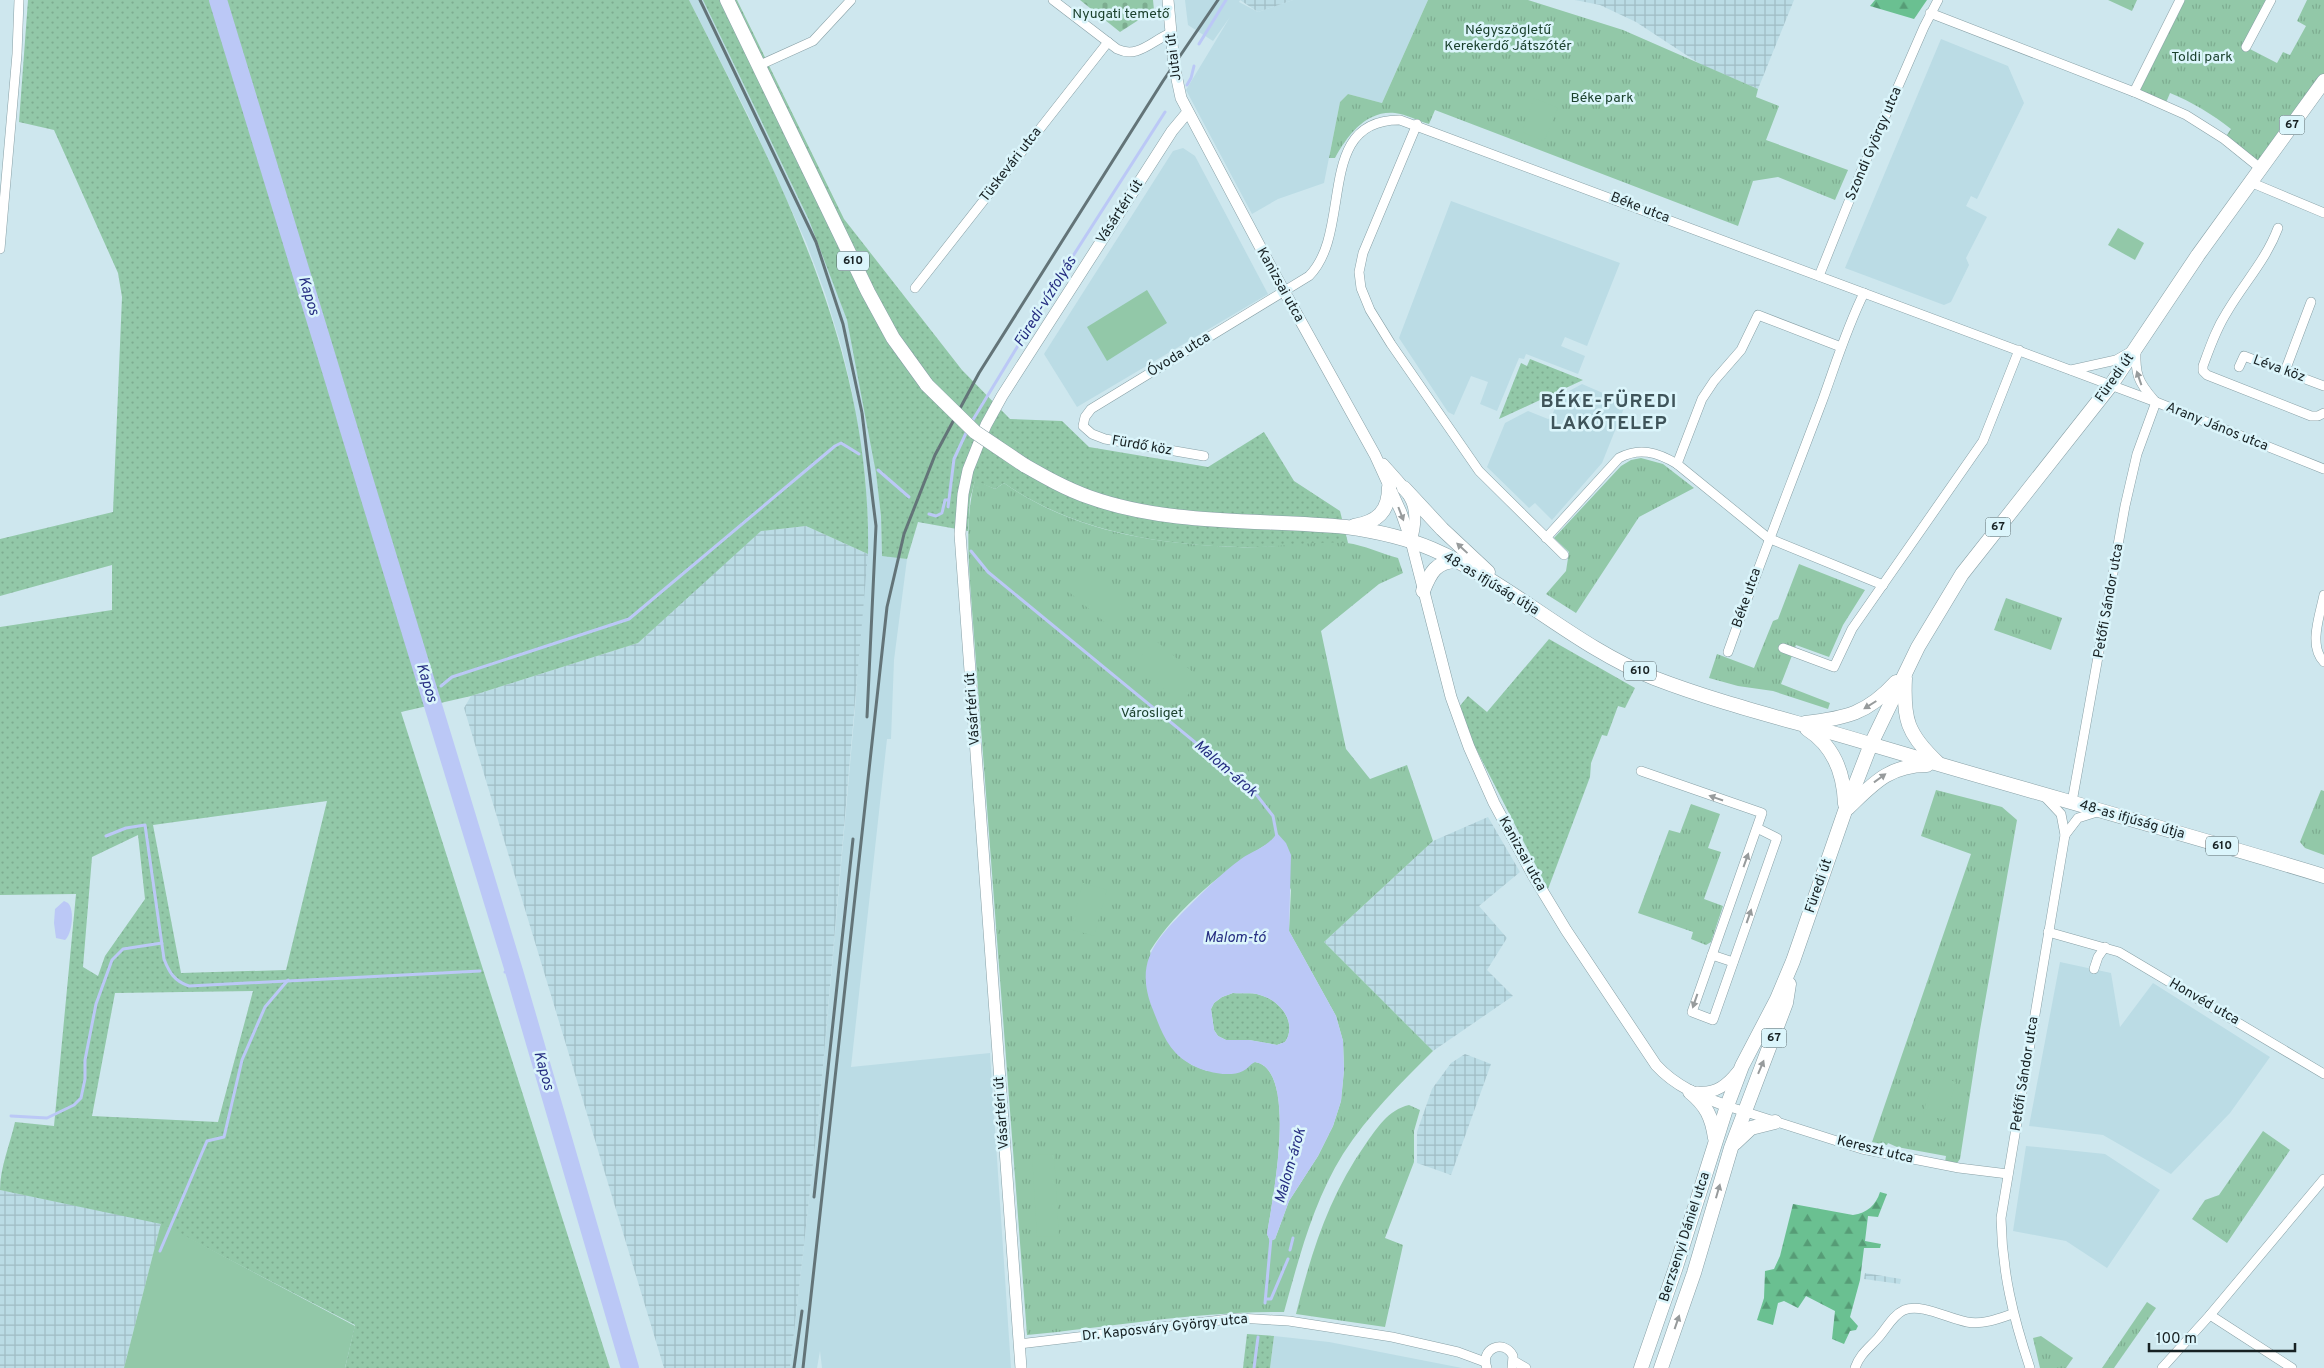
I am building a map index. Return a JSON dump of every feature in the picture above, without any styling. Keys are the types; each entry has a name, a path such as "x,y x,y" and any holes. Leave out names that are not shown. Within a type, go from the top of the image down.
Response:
{"main road":[{"name":"610","path":"727,0 760,65"},
{"name":"48-as ifjúság útja","path":"760,65 868,292 894,338 927,384 975,432 1024,465 1088,497 1139,510 1182,517 1346,527 1388,534 1411,541 1457,561 1615,660 1652,677 1798,724"},
{"name":"Füredi út","path":"1905,672 1941,606 1962,574 2111,385 2198,255 2324,81"},
{"path":"1346,527 1376,519 1388,506 1389,487"},
{"path":"1404,488 1442,529 1525,604"},
{"path":"1423,591 1432,571 1439,564 1446,561 1457,561"},
{"path":"1798,724 1851,716 1874,703 1905,672"},
{"path":"1905,672 1904,706 1906,721 1912,735 1922,748 1940,765"},
{"name":"67","path":"1845,811 1871,744 1905,672"},
{"name":"610","path":"1798,724 1940,765"},
{"path":"1798,724 1814,734 1836,760 1844,782 1845,811"},
{"path":"1845,811 1888,772 1920,765 1940,765"},
{"name":"48-as ifjúság útja","path":"1940,765 2324,876"},
{"name":"Füredi út","path":"1727,1106 1742,1066 1777,999 1793,961 1845,811"},
{"name":"Füredi út","path":"1744,1112 1786,1003 1793,961"},
{"path":"1690,1092 1702,1102 1709,1113 1716,1141"},
{"name":"Berzsenyi Dániel utca","path":"1641,1368 1676,1267 1727,1106"},
{"name":"Berzsenyi Dániel utca","path":"1661,1368 1691,1282 1731,1148 1744,1112"},
{"path":"1731,1148 1751,1128 1775,1122"}],"street":[{"path":"0,250 17,54 19,0"},
{"path":"760,65 813,41 851,0"},
{"path":"1053,0 1124,52 1134,53 1171,33"},
{"name":"Jutai út","path":"1168,0 1177,85 1187,113"},
{"name":"Szondi György utca","path":"1819,276 1930,13 1938,0"},
{"path":"2134,92 2180,0"},
{"path":"2246,47 2271,0"},
{"path":"1930,13 2134,92 2186,115 2209,128 2260,168"},
{"name":"Tüskevári utca","path":"914,288 1108,42"},
{"name":"Kanizsai utca","path":"1187,113 1375,455 1411,541 1460,724 1472,755 1504,822 1534,877 1617,1009 1656,1065 1669,1079 1690,1092 1727,1106"},
{"name":"Vásártéri út","path":"1021,1368 960,534 963,494 974,450 1002,396 1172,131 1187,113"},
{"name":"Béke utca","path":"1283,290 1309,276 1322,261 1332,232 1342,165 1348,148 1357,135 1370,124 1386,120 1400,120 1417,124 2111,385"},
{"path":"1417,124 1363,253 1359,272 1361,288 1370,310 1391,344 1479,471 1564,556"},
{"path":"2250,182 2324,213"},
{"path":"2278,228 2256,271 2217,329 2203,366 2203,372 2311,416 2318,416 2324,412"},
{"name":"Óvoda utca","path":"1084,426 1086,417 1091,409 1283,290"},
{"name":"Béke utca","path":"1728,652 1768,538 1823,398 1850,320 1864,292"},
{"path":"2285,371 2311,302"},
{"path":"1677,464 1702,399 1714,381 1741,350 1758,315 1841,347"},
{"path":"2071,370 2116,360 2136,349 2136,367 2140,384 2156,402"},
{"path":"1783,648 1834,667 1852,630 1983,441 2018,350"},
{"name":"Léva köz","path":"2240,367 2244,356 2324,386"},
{"name":"Arany János utca","path":"2111,385 2324,469"},
{"name":"Petőfi Sándor utca","path":"2072,802 2125,506 2137,454 2156,402"},
{"name":"Fürdő köz","path":"1084,426 1092,434 1105,439 1204,456"},
{"path":"1546,538 1619,458 1629,453 1640,451 1665,457 1677,464 1768,538 1883,585"},
{"name":"Kanizsai utca","path":"1375,455 1404,488 1416,518 1411,541"},
{"path":"2324,595 2316,640 2320,658 2324,662"},
{"path":"1640,771 1762,814 1757,828 1712,955 1692,1012 1713,1020 1777,838 1757,828"},
{"path":"2042,794 2061,814 2065,835"},
{"path":"2065,835 2078,818 2092,812 2104,811"},
{"name":"Petőfi Sándor utca","path":"2030,1368 2012,1314 2002,1242 2001,1218 2065,835"},
{"name":"Honvéd utca","path":"2048,932 2119,952 2324,1074"},
{"path":"2094,969 2098,957 2105,947"},
{"path":"1712,955 1733,962"},
{"path":"1690,1092 1706,1093 1720,1089 1730,1082 1742,1066"},
{"name":"Kereszt utca","path":"1727,1106 1889,1155 1959,1168 2008,1174"},
{"path":"2162,1368 2210,1315 2324,1179"},
{"path":"1855,1368 1860,1355 1876,1340 1898,1313 1906,1310 1915,1308 1974,1323 2012,1314"},
{"path":"2210,1315 2292,1368"},
{"name":"Dr. Kaposváry György utca","path":"1019,1344 1238,1318 1308,1324 1392,1337 1458,1352 1486,1361 1493,1348 1504,1346 1511,1352 1513,1364"},
{"path":"1513,1364 1526,1368"}],"shaded area":[{"path":"689,0 703,0 809,220 831,276 847,320 860,378 876,473 881,516 882,555 907,559 894,660 891,739 887,739 851,1067 990,1053 1011,1368 822,1368 820,1351 817,1368 790,1368 819,1111 855,709 868,520 865,475 852,392 842,349 825,293 806,242 748,115"},
{"path":"1185,0 1240,0 1239,2 1258,12 1293,0 1428,0 1382,103 1348,94 1340,102 1324,183 1278,199 1252,214 1186,90 1230,17 1213,41 1188,25"},
{"path":"1240,0 1293,0 1258,12"},
{"path":"1575,0 1794,0 1758,89 1700,64 1636,22 1600,5"},
{"path":"1941,39 2008,66 2024,103 1977,199 1971,196 1966,206 1987,217 1966,258 1969,265 1951,302 1944,305 1845,268"},
{"path":"1183,148 1195,156 1268,294 1077,407 1044,354 1173,151"},
{"path":"1451,201 1620,263 1587,346 1565,337 1561,346 1585,356 1578,374 1526,354 1524,359 1519,358 1497,411 1480,404 1488,382 1471,376 1454,415 1448,412 1399,338"},
{"path":"1582,384 1626,403 1602,463 1552,520 1535,503 1529,508 1487,467 1505,423 1528,411 1548,419 1551,418 1560,396"},
{"path":"806,526 868,554 819,1111 790,1368 664,1368 464,708 471,696 638,643 760,531"},
{"path":"1488,817 1520,872 1479,906 1507,938 1487,970 1513,996 1433,1051 1324,942 1433,841"},
{"path":"2060,962 2111,973 2120,1027 2153,983 2270,1057 2230,1113 2171,1174 2103,1135 2029,1126"},
{"path":"1465,1054 1491,1064 1451,1175 1417,1163 1417,1132 1432,1089 1451,1063"},
{"path":"2026,1146 2105,1154 2160,1190 2107,1268 2066,1241 2013,1231"},
{"path":"0,1190 161,1223 124,1368 0,1368"},
{"path":"1865,1273 1901,1279 1900,1284 1864,1279"},
{"path":"1274,1336 1329,1342 1462,1368 1270,1368"}],"green space":[{"path":"28,0 689,0 756,132 814,266 837,335 854,405 865,478 868,554 806,526 761,531 638,643 471,696 401,712 610,1368 345,1368 355,1325 161,1224 0,1190 3,1164 15,1122 54,1126 76,894 0,895 0,627 112,610 112,565 0,596 0,539 113,512 122,297 118,273 54,130 19,122","holes":["327,801 286,970 181,973 153,825","138,835 145,899 105,956 98,976 83,967 92,857","253,991 218,1122 92,1116 115,993"]},
{"path":"703,0 737,0 844,219 962,370 1010,419 1062,421 1089,447 1208,467 1264,432 1294,481 1340,511 1348,543 1238,547 1207,546 1146,538 1116,532 1057,513 1004,483 995,489 975,481 970,499 968,531 918,522 907,559 882,556 881,516 876,473 847,320 809,220"},
{"name":"Nyugati temető","path":"1080,0 1153,0 1154,10 1120,32"},
{"name":"Béke park","path":"1428,0 1528,0 1623,30 1758,89 1756,97 1779,106 1766,140 1848,170 1835,200 1778,177 1753,181 1738,226 1435,110 1429,124 1395,113 1385,113 1366,120 1345,141 1335,158 1329,158 1340,102 1348,94 1382,103"},
{"path":"1875,0 1927,0 1914,19 1870,6"},
{"path":"2108,0 2137,0 2132,11"},
{"name":"Toldi park","path":"2180,0 2271,0 2246,47 2277,63 2283,52 2290,55 2306,26 2297,21 2307,0 2324,0 2324,81 2260,168 2224,139 2231,129 2217,118 2170,93 2165,105 2134,92"},
{"path":"1534,98 1558,108 1544,141 1522,132"},
{"path":"2118,228 2144,243 2135,260 2108,245"},
{"path":"1147,290 1167,323 1107,361 1087,327"},
{"path":"1530,359 1583,380 1499,419 1521,363 1527,366"},
{"path":"1641,458 1663,464 1694,488 1639,517 1576,613 1546,594 1566,571 1569,552 1554,538 1621,466 1631,460"},
{"name":"Városliget","path":"975,480 995,489 1004,483 1058,513 1086,524 1145,538 1237,547 1333,542 1347,543 1398,558 1403,573 1379,584 1321,631 1346,749 1370,779 1407,765 1433,841 1324,942 1433,1051 1374,1113 1332,1172 1308,1231 1284,1312 1220,1314 1027,1335 970,583 968,532","holes":["1271,842 1291,890 1289,931 1336,1016 1343,1041 1344,1070 1341,1101 1333,1126 1318,1156 1289,1201 1275,1239 1270,1241 1267,1234 1277,1168 1279,1139 1279,1111 1276,1087 1268,1070 1255,1062 1207,1071 1192,1065 1178,1055 1150,951 1174,919 1204,890 1220,876"]},
{"path":"1799,564 1865,590 1843,625 1829,657 1796,645 1781,684 1830,703 1828,709 1773,691 1738,686 1709,678 1717,654 1754,668 1773,621 1778,619"},
{"path":"1088,570 1133,608 1114,630 1069,592"},
{"path":"2006,598 2062,618 2051,650 1994,630"},
{"path":"1549,639 1635,688 1625,708 1618,706 1607,736 1602,735 1591,763 1590,777 1548,889 1473,743 1459,707 1468,696 1487,712"},
{"path":"1155,640 1201,679 1181,703 1134,664"},
{"path":"1936,790 2002,807 2017,820 1980,1030 1960,1159 1957,1163 1945,1162 1946,1156 1897,1147 1888,1143 1887,1145 1872,1142 1971,854 1921,836"},
{"path":"2321,790 2324,791 2324,855 2305,848 2300,842"},
{"path":"1691,804 1720,814 1708,848 1721,852 1704,899 1723,906 1711,942 1706,945 1691,939 1693,932 1638,913 1669,830 1680,833"},
{"path":"1083,883 1107,890 1094,936 1070,929"},
{"path":"1233,993 1260,995 1280,1007 1285,1013 1289,1027 1285,1042 1277,1045 1249,1040 1226,1040 1218,1036 1214,1030 1211,1009 1214,1003 1222,997"},
{"path":"1935,1075 1956,1082 1944,1120 1923,1113"},
{"path":"1409,1105 1420,1110 1414,1131 1414,1162 1385,1238 1403,1245 1385,1327 1296,1314 1315,1247 1341,1184 1352,1164 1379,1126 1389,1115"},
{"path":"2263,1131 2290,1150 2227,1243 2192,1219 2205,1200 2219,1195"},
{"path":"1054,1154 1059,1236 1037,1237 1032,1155"},
{"path":"1880,1192 1887,1194 1878,1217 1868,1216 1865,1241 1881,1244 1880,1248 1864,1248 1860,1280 1850,1317 1858,1326 1856,1330 1850,1331 1844,1344 1832,1339 1835,1311 1806,1296 1798,1308 1784,1301 1778,1303 1773,1325 1757,1320 1764,1298 1765,1271 1774,1269 1780,1256 1793,1204 1853,1215 1870,1208"},
{"path":"161,1223 355,1326 345,1368 124,1368"},
{"path":"2147,1302 2156,1308 2114,1368 2102,1368"},
{"path":"1247,1334 1274,1336 1270,1368 1243,1368"},
{"path":"2041,1336 2073,1358 2066,1368 2040,1368 2033,1338"}],"water":[{"name":"Malom-tó","path":"1277,833 1286,843 1291,855 1289,931 1336,1016 1343,1041 1344,1070 1341,1101 1333,1126 1318,1156 1289,1201 1275,1239 1270,1241 1267,1234 1277,1168 1279,1111 1276,1087 1268,1070 1255,1062 1245,1070 1237,1073 1210,1072 1197,1068 1177,1055 1167,1042 1153,1010 1147,993 1146,978 1147,964 1152,951 1167,928 1227,870 1273,838","holes":["1233,993 1260,995 1280,1007 1288,1020 1288,1035 1285,1042 1277,1045 1249,1040 1226,1040 1218,1036 1214,1030 1211,1009 1214,1003 1222,997"]},
{"path":"64,901 70,906 72,916 69,933 65,940 56,938 54,923 55,909"}],"waterway":[{"name":"Kapos","path":"218,0 514,971 630,1368"},
{"name":"Füredi-vízfolyás","path":"1199,44 1226,0"},
{"name":"Füredi-vízfolyás","path":"1187,85 1194,66"},
{"name":"Füredi-vízfolyás","path":"971,423 1064,270 1165,112"},
{"name":"Füredi-vízfolyás","path":"948,507 954,459 967,431"},
{"path":"441,686 452,677 629,619 835,446 841,443 859,454"},
{"path":"878,470 909,497"},
{"path":"929,514 936,516 942,513 945,500 948,500"},
{"name":"Malom-árok","path":"971,551 988,572 1252,789 1273,816 1277,837"},
{"name":"Kapos","path":"428,694 434,692"},
{"path":"106,836 126,828 145,825 164,959 173,976 189,986 480,971"},
{"path":"11,1116 47,1118 74,1105 81,1098 85,1079 85,1060 96,1004 112,960 123,949 162,943"},
{"path":"505,972 514,971"},
{"path":"160,1251 207,1141 224,1137 242,1060 265,1007 288,980"},
{"name":"Malom-árok","path":"1265,1303 1271,1238"},
{"path":"1290,1250 1293,1238"},
{"path":"1266,1299 1271,1299 1288,1259"},
{"name":"Malom-árok","path":"1254,1368 1258,1337"}],"railway":[{"path":"700,0 816,242 843,324 862,413 876,526 867,717"},
{"path":"803,1368 887,607 904,534 935,455 979,373 1163,81 1218,0"},
{"path":"814,1197 853,839"},
{"path":"794,1368 802,1311"}],"district":[{"name":"BÉKE-FÜREDI LAKÓTELEP","path":"1609,413"}],"park label":[{"name":"Négyszögletű Kerekerdő Játszótér","path":"1508,38"}]}
